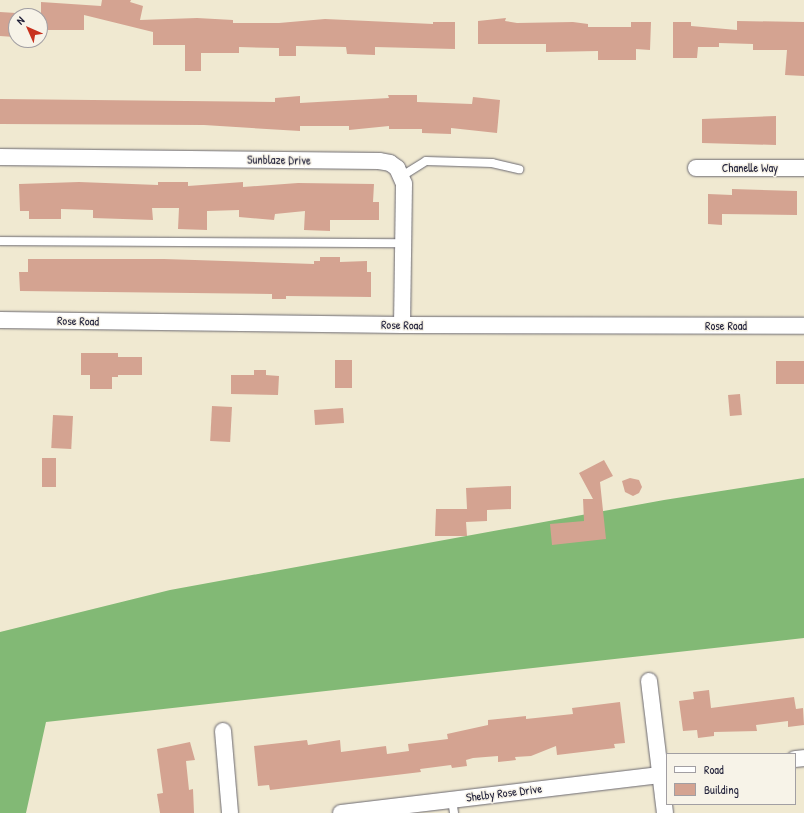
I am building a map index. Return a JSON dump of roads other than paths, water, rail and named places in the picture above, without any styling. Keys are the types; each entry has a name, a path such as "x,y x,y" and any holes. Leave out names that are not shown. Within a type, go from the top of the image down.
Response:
{"street":[{"name":"Sunblaze Drive","path":"0,157 379,160 397,168 402,176"},
{"name":"Chanelle Way","path":"696,168 804,168"},
{"path":"402,176 402,325"},
{"name":"Rose Road","path":"0,320 402,325 804,326"},
{"path":"649,681 664,774 665,813"},
{"path":"223,731 230,813"},
{"name":"Shelby Rose Drive","path":"341,813 453,806 664,774"}],"lane":[{"path":"402,176 426,161 492,163 520,169"},
{"path":"0,241 403,243"}]}
